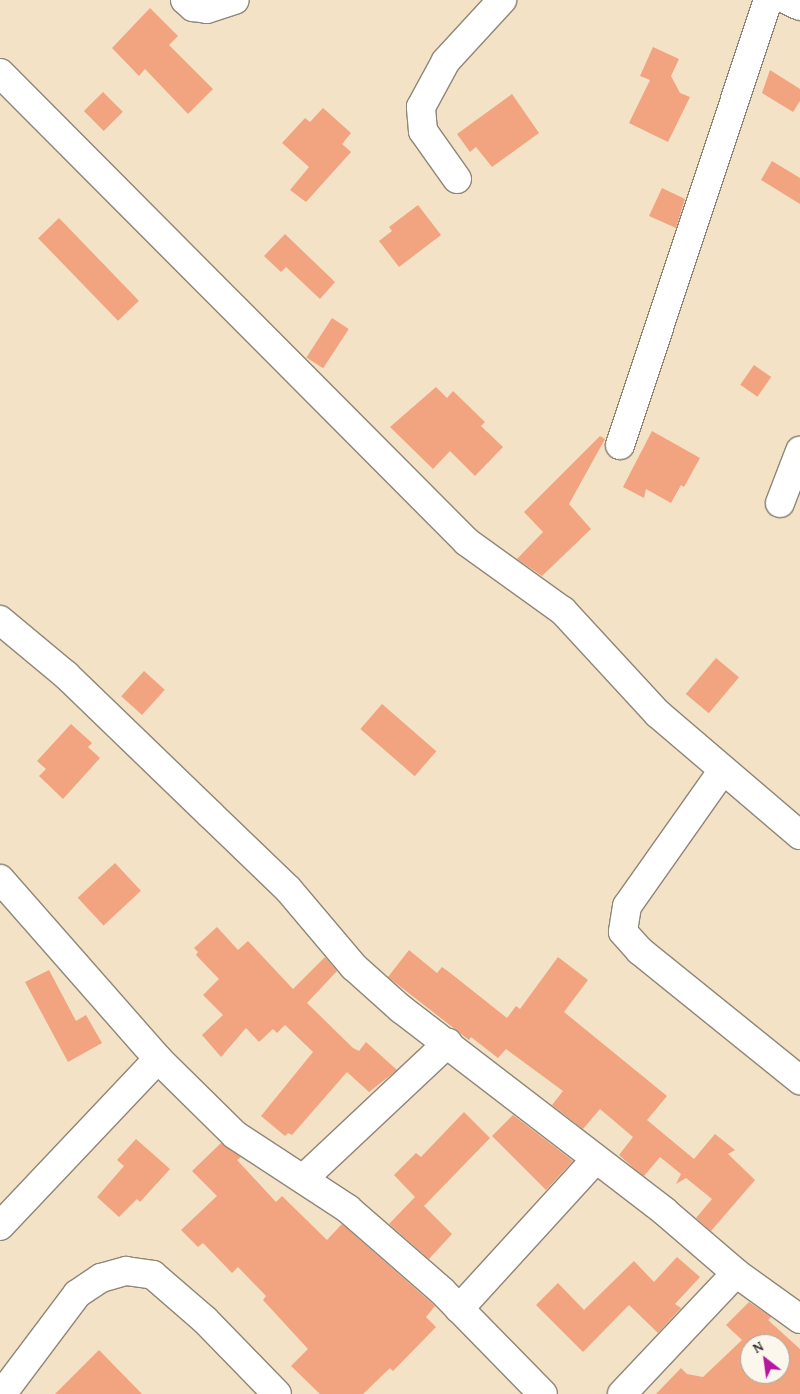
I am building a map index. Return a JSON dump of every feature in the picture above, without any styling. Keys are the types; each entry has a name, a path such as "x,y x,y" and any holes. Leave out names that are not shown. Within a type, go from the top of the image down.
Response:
{"street":[{"path":"185,0 193,7 206,9 235,0"},
{"path":"457,178 423,131 421,107 446,61 502,0"},
{"path":"620,445 768,0"},
{"path":"787,0 800,6"},
{"path":"0,73 467,542 562,610 657,713 800,835"},
{"path":"780,503 800,451"},
{"path":"0,620 66,675 288,889 354,967 401,1009 448,1043 595,1160 664,1211 736,1273 800,1318"},
{"path":"723,770 627,906 623,932 640,952 800,1080"},
{"path":"0,879 158,1059 235,1135 348,1209 459,1309 543,1394"},
{"path":"303,1178 448,1043"},
{"path":"0,1226 158,1059"},
{"path":"459,1309 595,1160"},
{"path":"5,1390 77,1294 101,1278 126,1271 153,1275 206,1320 276,1394"},
{"path":"622,1394 736,1273"}],"building":[{"path":"150,8 178,36 169,45 213,89 188,114 145,69 139,76 112,48"},
{"path":"653,47 679,59 671,76 680,93 690,97 668,142 629,123 650,80 640,76"},
{"path":"770,70 800,89 800,101 793,112 762,93"},
{"path":"103,92 123,112 104,131 84,111"},
{"path":"512,94 539,133 492,167 476,147 470,152 457,134"},
{"path":"323,108 351,133 342,144 351,152 306,202 290,190 309,167 282,143 305,118 310,122"},
{"path":"772,161 800,178 800,204 761,180"},
{"path":"662,188 685,199 676,228 649,216"},
{"path":"418,205 441,235 399,267 379,241 392,231 389,227"},
{"path":"59,218 139,301 118,321 38,238"},
{"path":"285,234 335,282 320,299 286,267 281,272 264,256"},
{"path":"332,318 349,329 323,368 306,357"},
{"path":"754,365 771,377 757,397 740,385"},
{"path":"436,387 447,398 453,391 485,422 481,426 503,447 475,476 450,451 433,469 390,427"},
{"path":"652,431 700,458 684,487 681,485 671,503 646,489 644,498 623,487"},
{"path":"600,436 605,439 569,504 591,529 542,576 517,559 543,532 524,512"},
{"path":"716,658 739,677 709,713 686,694"},
{"path":"144,671 165,690 142,715 121,696"},
{"path":"382,704 436,751 415,776 360,729"},
{"path":"71,724 92,743 88,747 100,758 63,799 39,776 46,769 37,761"},
{"path":"115,863 141,891 104,926 78,898"},
{"path":"217,927 238,950 248,941 293,989 325,957 337,971 307,1003 353,1048 359,1051 366,1042 397,1070 369,1092 347,1072 292,1135 288,1133 285,1136 261,1116 313,1052 285,1025 277,1033 273,1029 259,1042 246,1028 221,1057 202,1035 223,1015 203,995 219,979 196,955 198,952 194,948"},
{"path":"409,950 437,973 442,967 507,1018 516,1006 520,1009 558,957 588,980 564,1012 667,1096 647,1120 694,1159 715,1134 735,1150 728,1154 755,1180 711,1231 696,1218 712,1199 686,1178 676,1184 681,1174 660,1157 644,1176 636,1170 619,1155 633,1137 600,1109 583,1129 552,1105 563,1091 506,1049 498,1058 471,1037 469,1040 388,977"},
{"path":"49,970 76,1021 86,1015 102,1043 68,1062 25,982"},
{"path":"464,1112 490,1138 424,1206 452,1234 429,1259 389,1224 415,1197 394,1175 416,1153 421,1157"},
{"path":"513,1115 573,1161 546,1190 492,1136"},
{"path":"136,1139 170,1169 140,1202 137,1199 119,1217 97,1197 124,1166 117,1160"},
{"path":"221,1143 241,1157 237,1160 276,1202 282,1196 327,1240 342,1224 435,1306 426,1317 436,1327 393,1371 390,1368 363,1394 320,1394 291,1366 308,1349 263,1300 266,1296 238,1267 232,1273 203,1243 198,1247 181,1230 217,1196 192,1171"},
{"path":"677,1257 700,1277 675,1304 681,1308 658,1333 629,1305 583,1352 536,1305 558,1283 584,1310 634,1261 654,1282"},
{"path":"749,1302 771,1317 768,1320 783,1334 740,1334 740,1338 726,1325"},
{"path":"790,1340 800,1349 800,1394 656,1394 681,1368 687,1374 703,1377 740,1342 740,1384 790,1384"},
{"path":"99,1350 142,1394 55,1394"}]}
